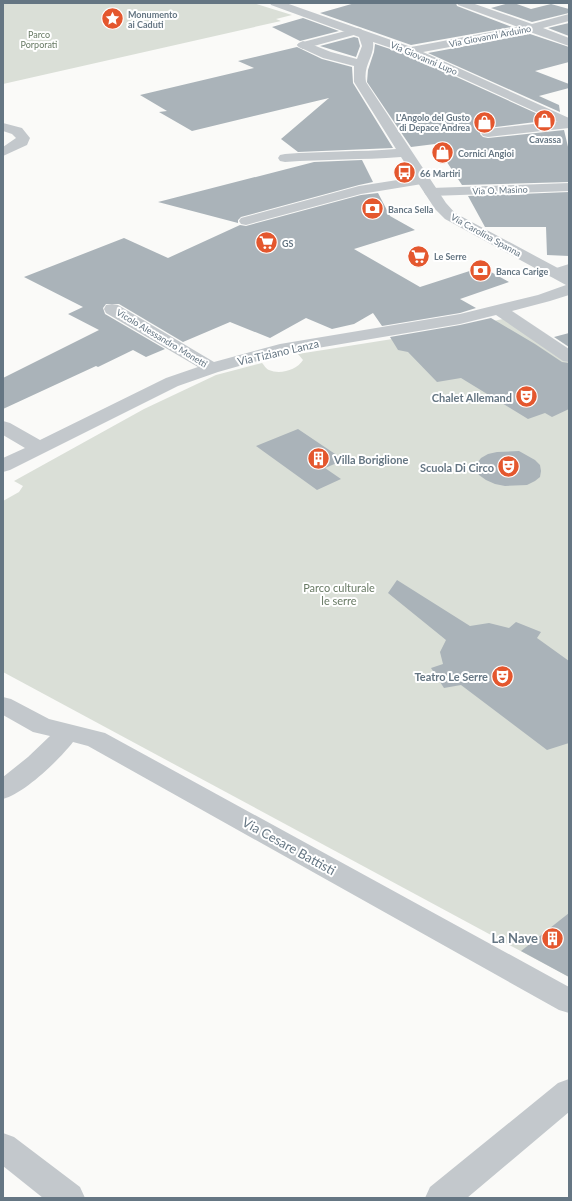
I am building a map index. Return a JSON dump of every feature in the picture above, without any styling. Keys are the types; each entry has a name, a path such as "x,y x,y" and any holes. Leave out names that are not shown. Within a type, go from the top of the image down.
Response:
{"street":[{"name":"Via Giovanni Lupo","path":"275,3 411,51 569,123"},
{"path":"466,5 482,3"},
{"path":"466,5 569,42"},
{"name":"Via Giovanni Arduino","path":"411,51 532,28 569,17"},
{"path":"360,33 368,40 368,49 361,64 327,55 303,45 360,33"},
{"path":"368,49 411,51"},
{"name":"Via Carolina Spanna","path":"361,64 359,73 360,82 440,206 450,216 565,274"},
{"path":"488,133 569,123"},
{"path":"3,127 17,131 23,138 22,142 3,152"},
{"path":"285,158 319,155 365,156 406,152"},
{"path":"246,221 359,190 423,180"},
{"name":"Via O. Masino","path":"431,192 569,187"},
{"name":"Via Tiziano Lanza","path":"3,466 172,382 212,368 280,349 460,320 544,298 569,289"},
{"name":"Vicolo Alessandro Monetti","path":"112,309 212,368"},
{"path":"498,310 569,357"},
{"path":"3,427 39,448"},
{"name":"Via Cesare Battisti","path":"3,705 42,726 96,739 569,1001"},
{"path":"3,790 38,763 67,733"},
{"path":"442,1198 567,1098"},
{"path":"3,1147 68,1198"}],"green space":[{"name":"Parco Porporati","path":"3,3 253,3 292,15 276,19 281,21 3,84"},
{"name":"Parco culturale le serre","path":"503,319 569,361 569,977 3,672 3,501 19,492 23,486 14,481 144,409 216,375 262,363 269,370 283,372 293,369 300,364 303,360 298,354 449,330"}],"building":[{"path":"355,3 456,3 457,6 512,27 411,45 320,13"},
{"path":"514,3 531,9 551,4 569,9 569,13 532,22 491,8"},
{"path":"303,18 339,31 300,41 272,27"},
{"path":"569,23 569,36 548,28"},
{"path":"530,34 569,47 569,62 535,71 569,84 569,88 539,96 559,105 560,112 428,53"},
{"path":"354,37 358,38 360,46 356,57 320,46"},
{"path":"375,44 408,55 551,120 482,129 480,134 483,137 488,138 564,130 569,151 569,182 462,185 435,144 411,147 367,82 368,70"},
{"path":"297,47 322,59 352,67 353,83 393,148 298,152 281,139 329,98 192,131 159,112 167,111 140,95 254,68 238,61"},
{"path":"362,160 373,182 241,217 238,220 238,223 158,202 314,162"},
{"path":"569,192 569,256 547,255 546,227 485,227 468,196"},
{"path":"378,193 390,216 415,230 354,249 420,287 482,267 509,282 460,299 476,308 460,313 382,326 373,313 354,324 332,329 306,318 270,338 230,322 183,342 119,304 106,304 103,308 105,314 165,349 146,357 133,350 3,409 3,378 99,330 68,314 83,307 24,277 124,238 168,258 240,225 246,226 361,195"},
{"path":"491,318 562,362 569,363 569,409 552,417 545,413 528,419 461,378 437,382 408,352 398,350 390,337"},
{"path":"569,333 569,347 554,337"},
{"name":"Villa Boriglione","path":"298,429 344,460 325,468 341,479 317,490 256,446"},
{"name":"Scuola Di Circo","path":"519,451 535,460 540,465 540,477 535,481 527,485 505,486 495,484 479,475 475,466 481,458 488,454 497,452"},
{"name":"Teatro Le Serre","path":"397,580 470,626 489,623 509,628 516,622 541,632 537,638 569,661 569,743 547,750 461,685 444,688 431,668 443,664 440,652 446,640 388,593"},
{"name":"La Nave","path":"569,913 569,977 521,951"}],"place":[{"name":"Monumento ai Caduti","path":"113,19"},
{"name":"Cavassa","path":"545,120"},
{"name":"L'Angolo del Gusto di Depace Andrea","path":"485,122"},
{"name":"Cornici Angioi","path":"443,153"},
{"name":"66 Martiri","path":"405,173"},
{"name":"Banca Sella","path":"372,209"},
{"name":"GS","path":"266,243"},
{"name":"Le Serre","path":"418,256"},
{"name":"Banca Carige","path":"481,271"},
{"name":"Chalet Allemand","path":"527,397"},
{"name":"Villa Boriglione","path":"319,459"},
{"name":"Scuola Di Circo","path":"509,467"},
{"name":"Teatro Le Serre","path":"503,676"},
{"name":"La Nave","path":"553,938"}]}
